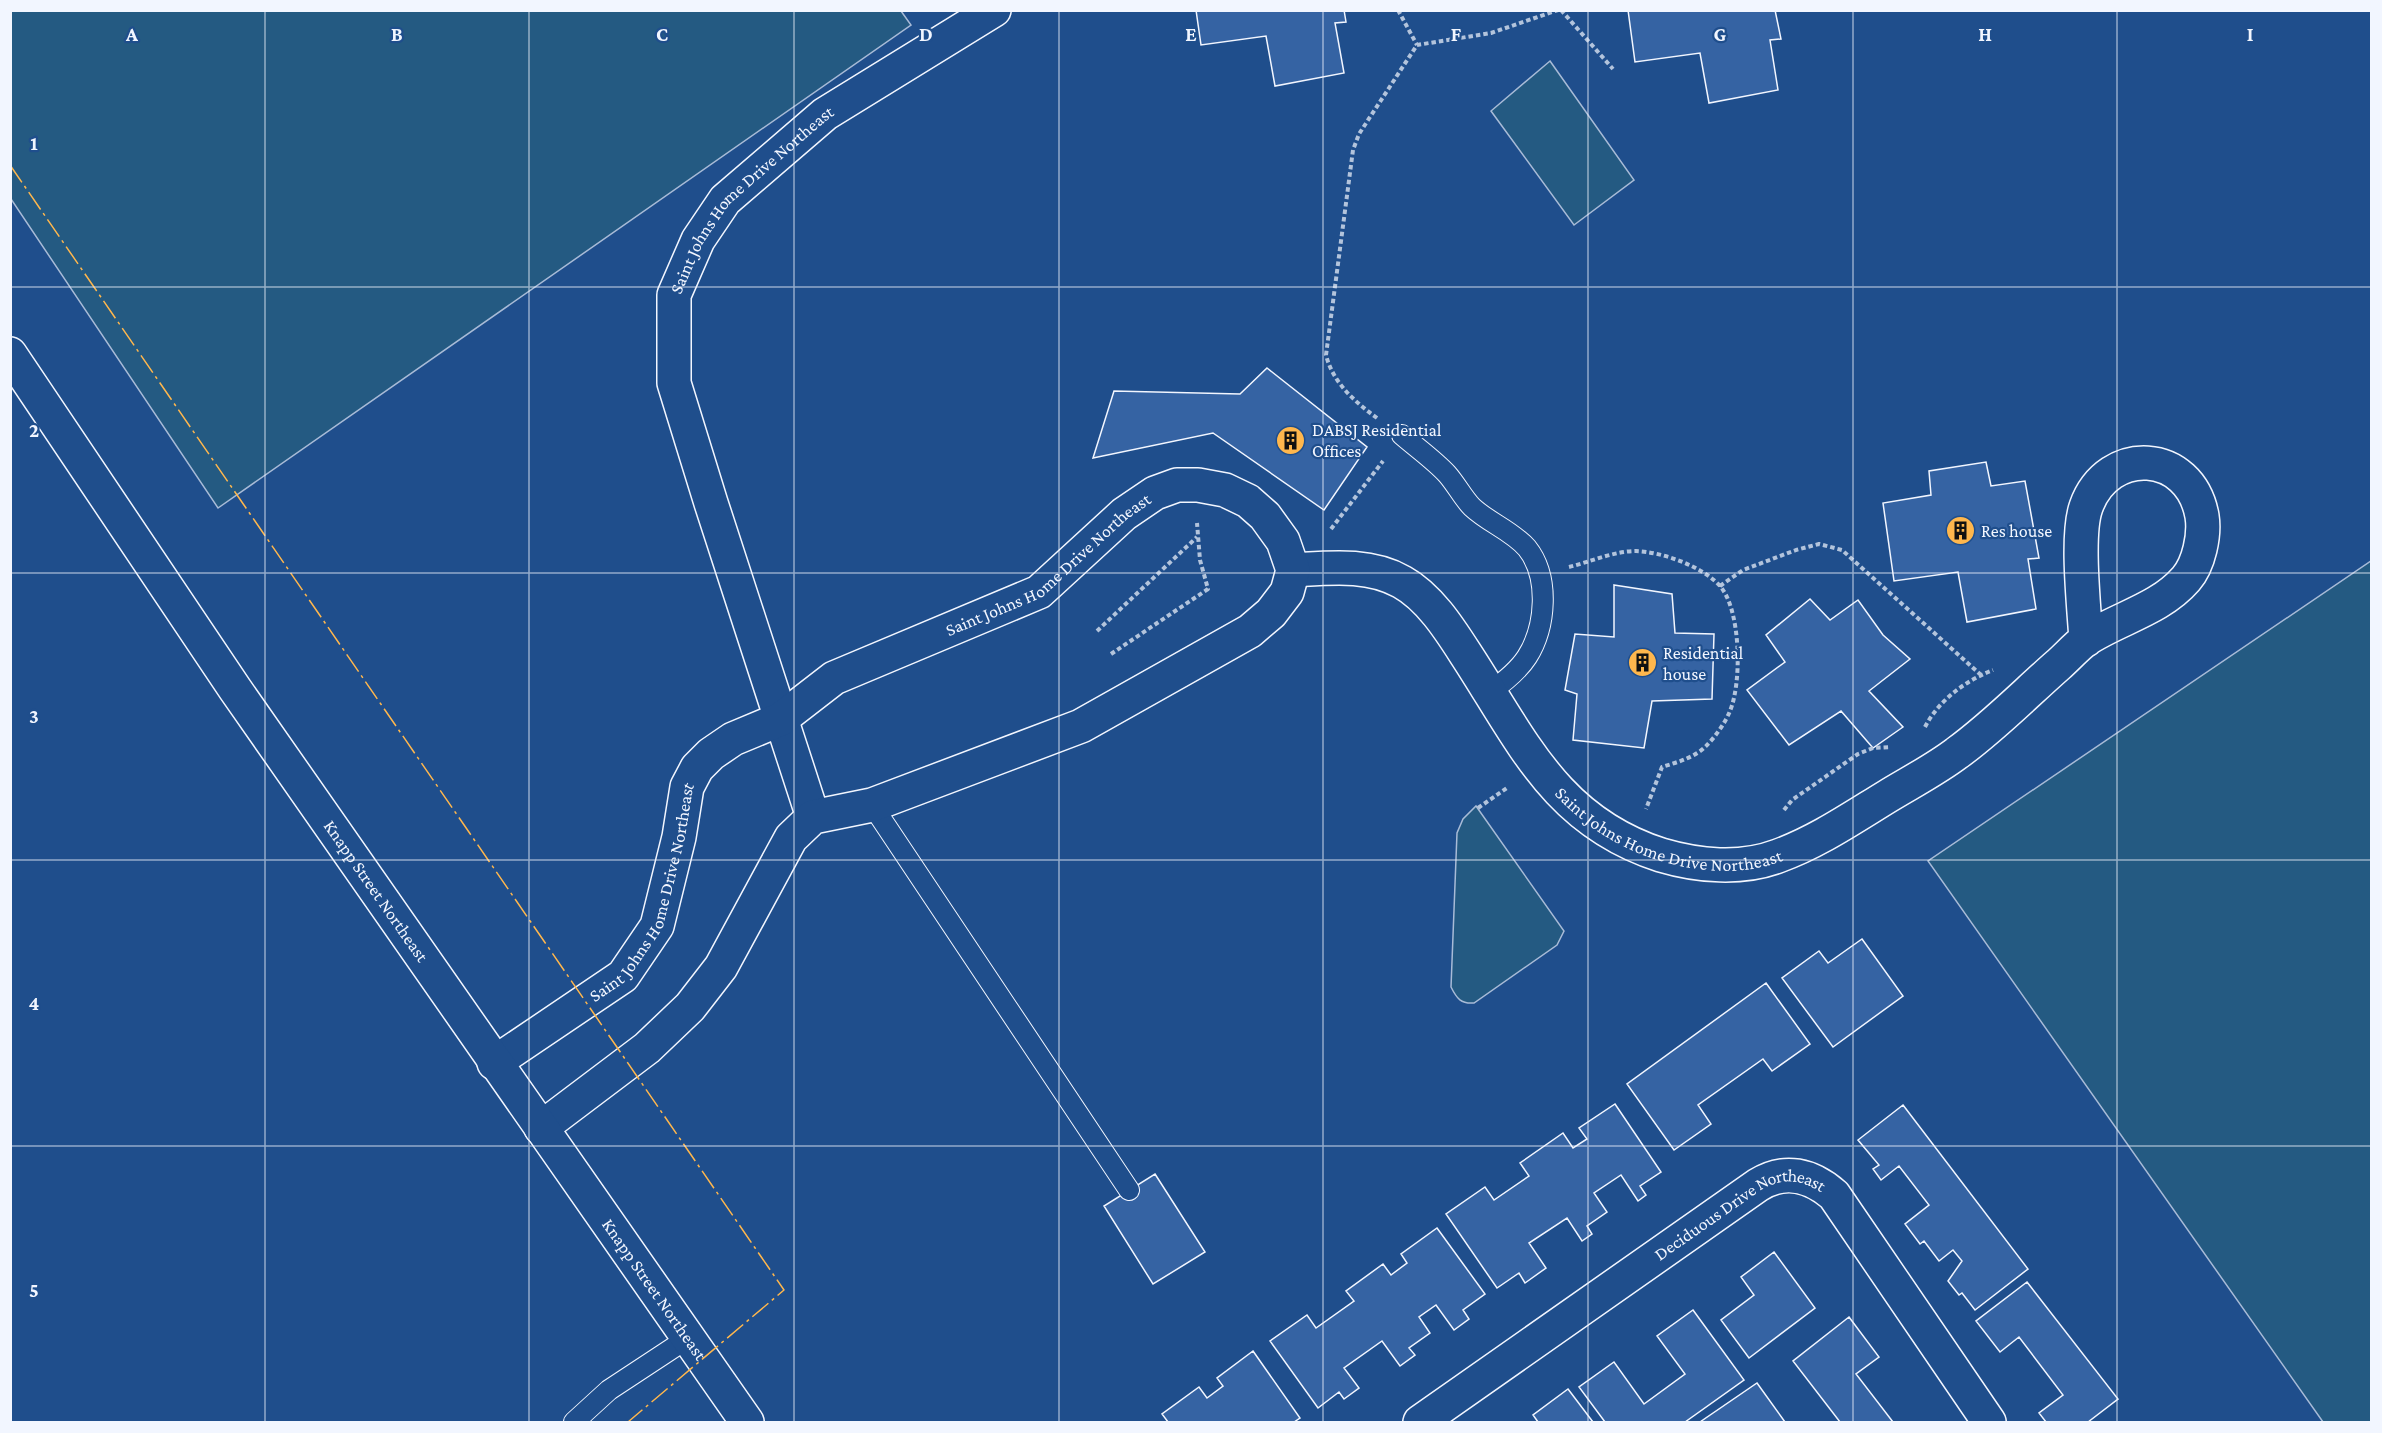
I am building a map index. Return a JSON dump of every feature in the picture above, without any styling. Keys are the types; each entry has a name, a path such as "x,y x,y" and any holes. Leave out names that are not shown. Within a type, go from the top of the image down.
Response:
{"street":[{"name":"Saint Johns Home Drive Northeast","path":"813,816 674,382 675,295 698,240 725,200 825,114 994,10"},
{"name":"Knapp Street Northeast","path":"10,354 235,689 494,1063 747,1422"},
{"name":"Saint Johns Home Drive Northeast","path":"494,1063 623,976 657,926 679,837 687,787 697,768 711,754 733,739 781,718 834,678 1040,592 1124,513 1155,493 1177,485 1198,485 1225,490 1248,501 1265,516 1283,541 1293,570 1348,568 1381,572 1404,583 1426,601 1455,638 1537,767 1572,804 1606,831 1644,849 1687,863 1734,865 1773,858 1813,842 1957,753 2086,640 2159,602 2188,577 2200,548 2202,516 2191,488 2170,467 2143,462 2119,468 2099,484 2085,508 2082,546 2086,640"},
{"path":"541,1128 647,1048 690,1007 721,966 791,838 813,816 872,805 1081,726 1250,631 1271,613 1287,592 1293,570"},
{"name":"Deciduous Drive Northeast","path":"1420,1422 1758,1185 1771,1177 1786,1174 1812,1180 1834,1195 1989,1422"}],"lane":[{"path":"1402,435 1446,472 1473,507 1516,537 1528,550 1539,574 1543,600 1539,629 1527,657 1507,679 1490,692"},
{"path":"872,805 1129,1190"},
{"path":"574,1422 609,1390 688,1338"}],"path":[{"path":"1398,10 1417,45"},
{"path":"1328,533 1402,435 1362,407 1349,394 1330,369 1326,355 1353,150 1359,134 1417,45 1491,33 1560,10 1613,69"},
{"path":"1111,654 1208,588 1200,560 1197,537 1198,485"},
{"path":"1097,631 1197,537"},
{"path":"1720,586 1743,570 1796,550 1819,544 1842,550 1981,675"},
{"path":"1539,574 1635,551 1666,555 1693,567 1720,586 1734,614 1738,646 1737,678 1731,710 1706,747 1684,760 1662,767 1645,813"},
{"path":"1922,732 1930,716 1942,701 1981,675 1999,669"},
{"path":"1782,817 1784,810 1792,800 1858,754 1873,748 1899,745"}],"shaded area":[{"path":"11,11 901,11 911,25 218,508 11,199"},
{"path":"1550,61 1634,180 1574,225 1491,111"},
{"path":"2371,561 2371,1422 2323,1422 1928,861"},
{"path":"1476,806 1564,931 1557,945 1474,1003 1466,1003 1455,995 1451,987 1457,833 1463,819"}],"building":[{"path":"1196,10 1344,10 1346,22 1335,23 1344,73 1275,86 1266,36 1201,45"},
{"path":"1628,10 1775,10 1781,39 1770,40 1778,90 1709,103 1700,53 1635,62"},
{"name":"DABSJ Residential Offices","path":"1267,368 1367,447 1324,510 1213,433 1093,458 1114,391 1240,394"},
{"name":"Res house","path":"1986,462 1991,486 2025,481 2039,558 2028,559 2036,609 1967,622 1958,572 1894,581 1883,503 1931,495 1929,471"},
{"name":"Residential house","path":"1614,585 1672,594 1675,633 1714,634 1712,699 1652,701 1644,748 1573,740 1577,694 1565,690 1575,634 1614,637"},
{"name":"Residential house","path":"1810,599 1830,620 1858,600 1883,635 1910,659 1869,691 1903,727 1873,748 1841,711 1789,745 1747,690 1785,662 1766,635"},
{"path":"1862,939 1903,996 1833,1047 1782,978 1819,951 1828,963"},
{"path":"1766,983 1810,1044 1772,1071 1763,1059 1698,1105 1711,1124 1674,1150 1627,1084"},
{"path":"1615,1104 1661,1172 1640,1186 1646,1195 1638,1201 1621,1175 1594,1193 1607,1212 1587,1226 1592,1234 1582,1241 1567,1218 1529,1243 1546,1268 1525,1283 1519,1273 1497,1288 1446,1214 1485,1187 1494,1200 1529,1176 1520,1163 1563,1133 1573,1148 1587,1139 1579,1128"},
{"path":"1903,1105 2028,1269 1975,1310 1962,1293 1959,1295 1948,1281 1962,1261 1953,1250 1939,1261 1924,1241 1920,1244 1905,1224 1929,1205 1899,1166 1881,1180 1873,1169 1879,1165 1858,1140"},
{"path":"1155,1174 1205,1252 1153,1284 1104,1206"},
{"path":"1437,1228 1485,1294 1463,1310 1469,1319 1454,1330 1436,1305 1419,1317 1430,1333 1409,1348 1415,1355 1400,1366 1382,1341 1344,1368 1359,1388 1344,1399 1339,1392 1318,1408 1270,1341 1307,1315 1316,1328 1354,1301 1346,1291 1383,1264 1391,1275 1407,1263 1401,1254"},
{"path":"1774,1252 1815,1308 1749,1358 1721,1320 1754,1295 1741,1277"},
{"path":"2027,1282 2118,1399 2088,1422 2046,1422 2039,1413 2063,1395 2019,1337 2000,1352 1976,1321"},
{"path":"1693,1310 1744,1380 1685,1422 1605,1422 1579,1387 1614,1362 1644,1404 1685,1374 1657,1336"},
{"path":"1849,1317 1879,1357 1856,1374 1893,1422 1840,1422 1793,1361"},
{"path":"1253,1351 1300,1418 1294,1422 1168,1422 1162,1414 1199,1387 1207,1398 1223,1386 1217,1378"},
{"path":"1757,1383 1785,1422 1700,1422"},
{"path":"1568,1389 1593,1422 1538,1422 1533,1415"}],"power":[{"path":"10,165 784,1290 628,1422"}],"place":[{"name":"DABSJ Residential Offices","path":"1291,440"},
{"name":"Res house","path":"1960,531"},
{"name":"Residential house","path":"1642,663"}]}
